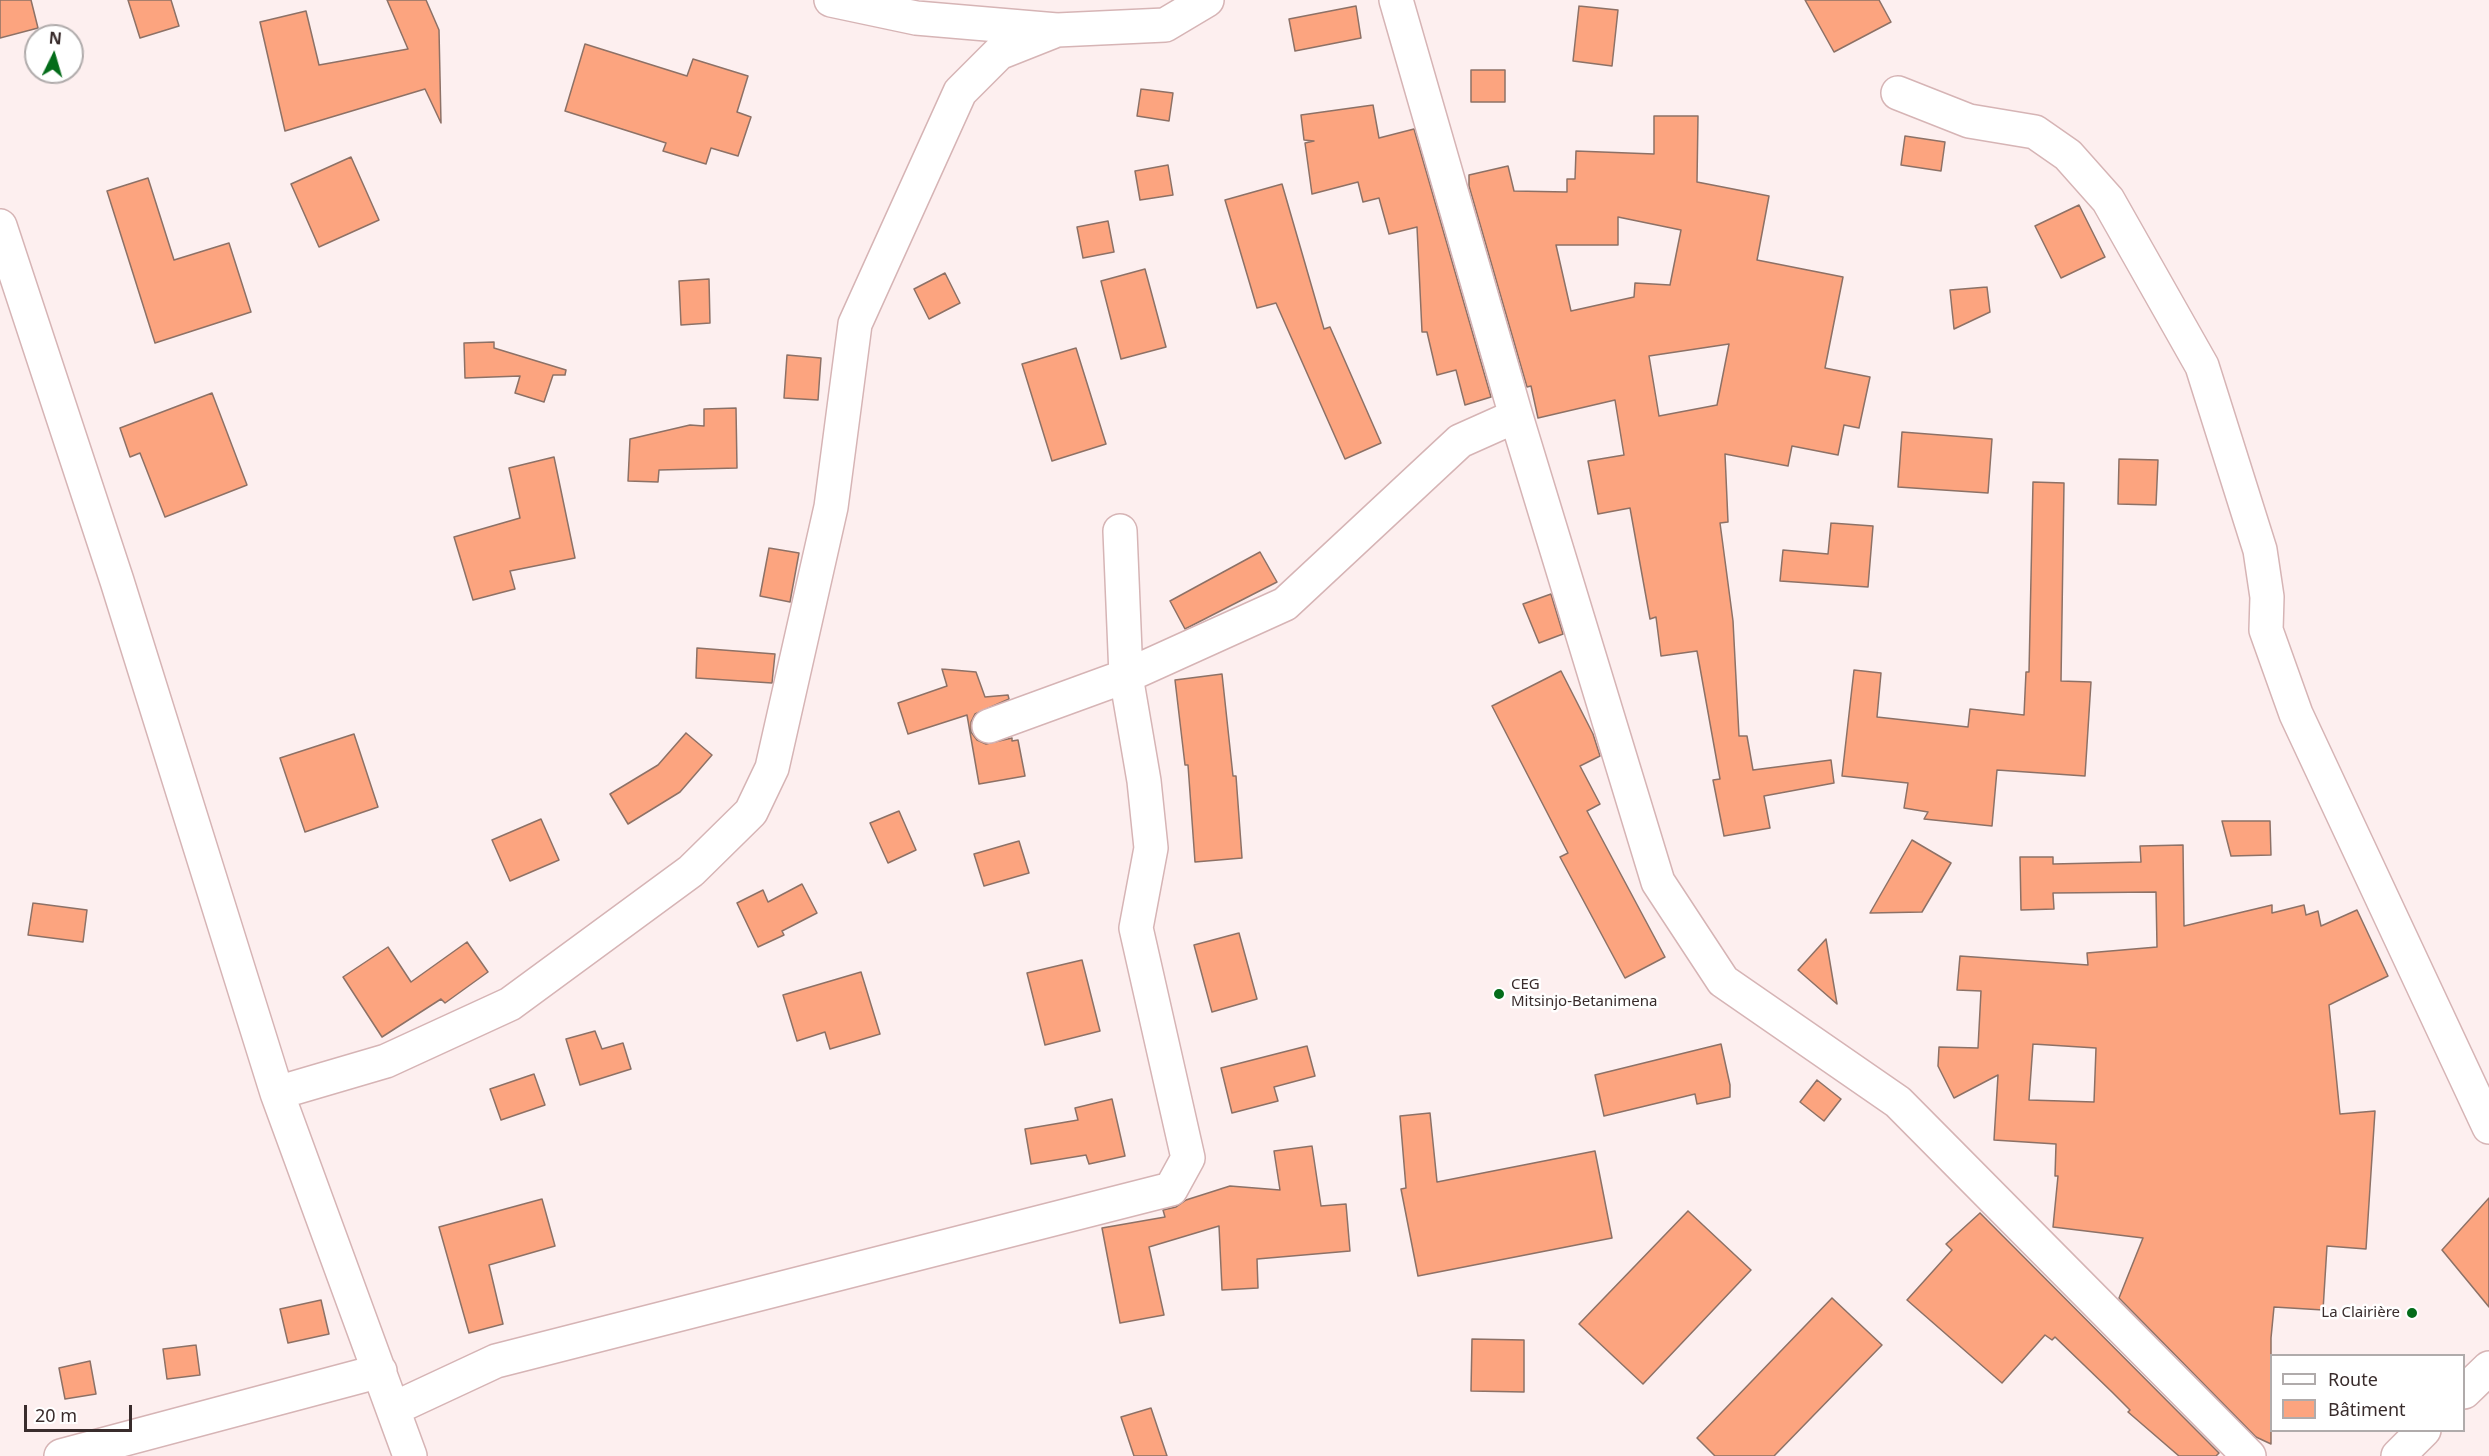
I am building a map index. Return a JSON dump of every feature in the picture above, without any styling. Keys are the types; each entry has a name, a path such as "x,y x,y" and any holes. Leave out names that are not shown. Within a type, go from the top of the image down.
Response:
{"street":[{"path":"831,0 916,18 1057,30 1165,25 1207,0"},
{"path":"1396,0 1516,416 1658,882 1723,981 1899,1102 2249,1456"},
{"path":"277,1093 387,1061 510,1004 691,871 751,812 772,768 831,507 855,324 960,92 999,53 1057,30"},
{"path":"1898,93 1969,121 2035,132 2068,155 2108,200 2202,366 2260,550 2267,597 2266,630 2296,714 2489,1127"},
{"path":"0,226 117,581 277,1093 410,1456"},
{"path":"989,726 1126,676 1285,604 1460,441 1516,416"},
{"path":"393,1409 496,1361 1171,1189 1188,1158 1136,928 1151,848 1144,781 1126,676 1120,531"},
{"path":"2465,1390 2489,1368"},
{"path":"61,1456 380,1371"},
{"path":"2398,1456 2423,1432"}],"building":[{"path":"0,0 31,0 37,24 24,24 24,32 0,38"},
{"path":"128,0 171,0 179,26 140,38"},
{"path":"387,0 426,0 439,30 441,123 425,89 285,131 260,22 306,11 319,65 408,49"},
{"path":"1805,0 1879,0 1891,22 1834,52"},
{"path":"1356,6 1361,38 1295,51 1289,19"},
{"path":"1579,6 1618,10 1612,66 1573,61"},
{"path":"585,44 687,76 693,59 748,76 737,112 751,117 738,156 711,148 706,164 663,151 666,143 565,111"},
{"path":"1471,70 1505,70 1505,102 1471,102"},
{"path":"1141,89 1173,93 1169,121 1137,116"},
{"path":"1373,105 1379,138 1414,129 1491,397 1465,405 1456,370 1437,375 1427,332 1422,332 1417,227 1389,234 1379,198 1363,202 1358,182 1312,194 1305,143 1314,141 1304,140 1301,115"},
{"path":"1654,116 1698,116 1697,182 1769,196 1757,260 1843,277 1825,368 1870,377 1859,428 1844,425 1838,455 1792,446 1788,466 1725,454 1728,522 1720,523 1733,621 1739,736 1747,736 1753,770 1831,760 1834,783 1764,796 1770,828 1724,836 1713,780 1720,779 1697,651 1661,656 1656,617 1650,619 1630,508 1598,514 1588,461 1624,455 1615,400 1538,418 1531,386 1527,387 1469,186 1469,175 1508,166 1514,191 1567,192 1567,179 1575,179 1576,151 1654,154","holes":["1618,217 1681,230 1670,285 1635,283 1634,297 1571,311 1556,245 1618,245","1729,344 1717,405 1659,416 1649,356"]},
{"path":"1905,136 1945,142 1941,171 1901,165"},
{"path":"351,157 379,220 319,247 291,184"},
{"path":"1168,165 1173,195 1140,200 1135,171"},
{"path":"148,178 174,260 229,243 251,312 155,343 107,191"},
{"path":"1282,184 1324,329 1330,327 1381,443 1345,459 1276,303 1257,308 1225,200"},
{"path":"2079,205 2105,257 2061,278 2035,226"},
{"path":"1108,221 1114,252 1083,258 1077,227"},
{"path":"1145,269 1166,347 1121,359 1101,281"},
{"path":"945,273 960,303 929,319 914,289"},
{"path":"709,279 710,323 681,325 679,281"},
{"path":"1987,287 1990,312 1954,329 1950,290"},
{"path":"494,342 494,348 566,370 565,375 553,375 544,402 515,393 520,376 465,378 464,343"},
{"path":"1076,348 1106,444 1052,461 1022,364"},
{"path":"787,355 821,358 818,400 784,398"},
{"path":"212,393 247,485 165,517 140,453 130,457 120,428"},
{"path":"736,408 737,468 659,470 658,482 628,481 630,439 690,425 704,426 704,409"},
{"path":"1902,432 1992,439 1988,493 1898,487"},
{"path":"554,457 575,558 510,571 515,589 473,600 454,537 520,518 509,468"},
{"path":"2119,459 2158,460 2156,505 2118,504"},
{"path":"2033,482 2064,483 2061,681 2091,682 2085,776 1997,770 1992,826 1924,819 1928,812 1904,808 1908,783 1842,776 1854,670 1881,673 1877,717 1968,727 1970,709 2024,715 2026,672 2029,672"},
{"path":"1831,523 1873,526 1868,587 1780,581 1783,550 1828,554"},
{"path":"769,548 799,553 790,602 760,596"},
{"path":"1260,552 1277,582 1185,629 1170,601"},
{"path":"1551,594 1563,634 1539,643 1523,604"},
{"path":"697,648 775,654 772,683 696,678"},
{"path":"942,669 976,672 985,697 1008,695 1009,699 975,714 971,722 971,732 977,740 986,744 1012,738 1012,741 1018,740 1025,776 979,784 967,715 908,734 898,703 947,686"},
{"path":"1561,671 1593,734 1600,756 1580,766 1600,804 1587,811 1665,957 1625,978 1560,857 1568,853 1492,706"},
{"path":"1222,674 1233,776 1236,776 1242,858 1195,862 1188,765 1185,765 1175,680"},
{"path":"686,733 712,755 680,792 628,824 610,794 658,765"},
{"path":"354,734 378,807 305,832 280,758"},
{"path":"899,811 916,850 888,863 870,823"},
{"path":"541,819 559,860 510,881 492,840"},
{"path":"2222,821 2270,821 2271,855 2231,856"},
{"path":"1912,840 1951,863 1922,912 1870,913"},
{"path":"1019,841 1029,873 984,886 974,854"},
{"path":"2183,845 2184,926 2272,905 2272,913 2304,905 2306,915 2318,911 2321,926 2357,910 2388,976 2329,1005 2340,1114 2375,1111 2366,1249 2327,1246 2323,1310 2274,1307 2270,1354 2271,1444 2256,1437 2119,1298 2143,1238 2053,1227 2058,1176 2055,1176 2056,1144 1994,1140 1998,1075 1954,1098 1938,1066 1939,1047 1978,1048 1981,991 1957,990 1960,956 2088,965 2087,953 2157,947 2156,892 2053,893 2054,909 2021,910 2020,857 2053,857 2053,864 2141,862 2140,846","holes":["2033,1044 2096,1048 2094,1102 2029,1100"]},
{"path":"802,884 817,913 782,931 784,935 758,947 737,903 763,890 768,902"},
{"path":"33,903 87,910 83,942 28,935"},
{"path":"1239,933 1257,999 1212,1012 1194,945"},
{"path":"1826,939 1837,1004 1798,970"},
{"path":"467,942 488,972 445,1003 441,999 382,1037 343,977 388,947 411,982"},
{"path":"1082,960 1100,1031 1045,1045 1027,973"},
{"path":"861,972 880,1034 830,1049 825,1032 797,1041 783,995"},
{"path":"595,1031 602,1049 623,1043 631,1069 580,1085 566,1039"},
{"path":"1721,1044 1730,1085 1730,1097 1697,1104 1695,1094 1604,1116 1595,1075"},
{"path":"1307,1046 1315,1076 1274,1087 1278,1101 1232,1113 1221,1068"},
{"path":"534,1074 545,1105 501,1120 490,1089"},
{"path":"1817,1080 1841,1099 1824,1121 1800,1102"},
{"path":"1112,1099 1125,1156 1089,1164 1086,1155 1031,1164 1025,1129 1078,1120 1075,1108"},
{"path":"1430,1113 1437,1182 1595,1151 1612,1238 1418,1276 1401,1189 1406,1188 1400,1116"},
{"path":"1312,1146 1321,1206 1346,1204 1350,1251 1257,1259 1258,1288 1222,1290 1219,1226 1149,1247 1164,1315 1120,1323 1102,1228 1165,1217 1163,1210 1230,1186 1280,1190 1274,1151"},
{"path":"2489,1198 2489,1307 2442,1250"},
{"path":"542,1199 555,1246 489,1265 503,1324 469,1333 439,1227"},
{"path":"1688,1211 1751,1270 1643,1384 1579,1324"},
{"path":"1980,1213 2219,1453 2216,1456 2179,1456 2128,1412 2130,1410 2055,1337 2052,1340 2045,1335 2002,1383 1907,1300 1952,1250 1946,1244"},
{"path":"1832,1298 1882,1345 1774,1456 1715,1456 1697,1438"},
{"path":"321,1300 329,1334 288,1343 280,1309"},
{"path":"1472,1339 1524,1340 1524,1392 1471,1391"},
{"path":"196,1345 200,1375 167,1379 163,1349"},
{"path":"90,1361 96,1394 65,1399 59,1368"},
{"path":"1151,1408 1167,1456 1134,1456 1121,1417"}],"place":[{"name":"CEG Mitsinjo-Betanimena","path":"1499,994"},
{"name":"La Clairière","path":"2412,1313"}]}
